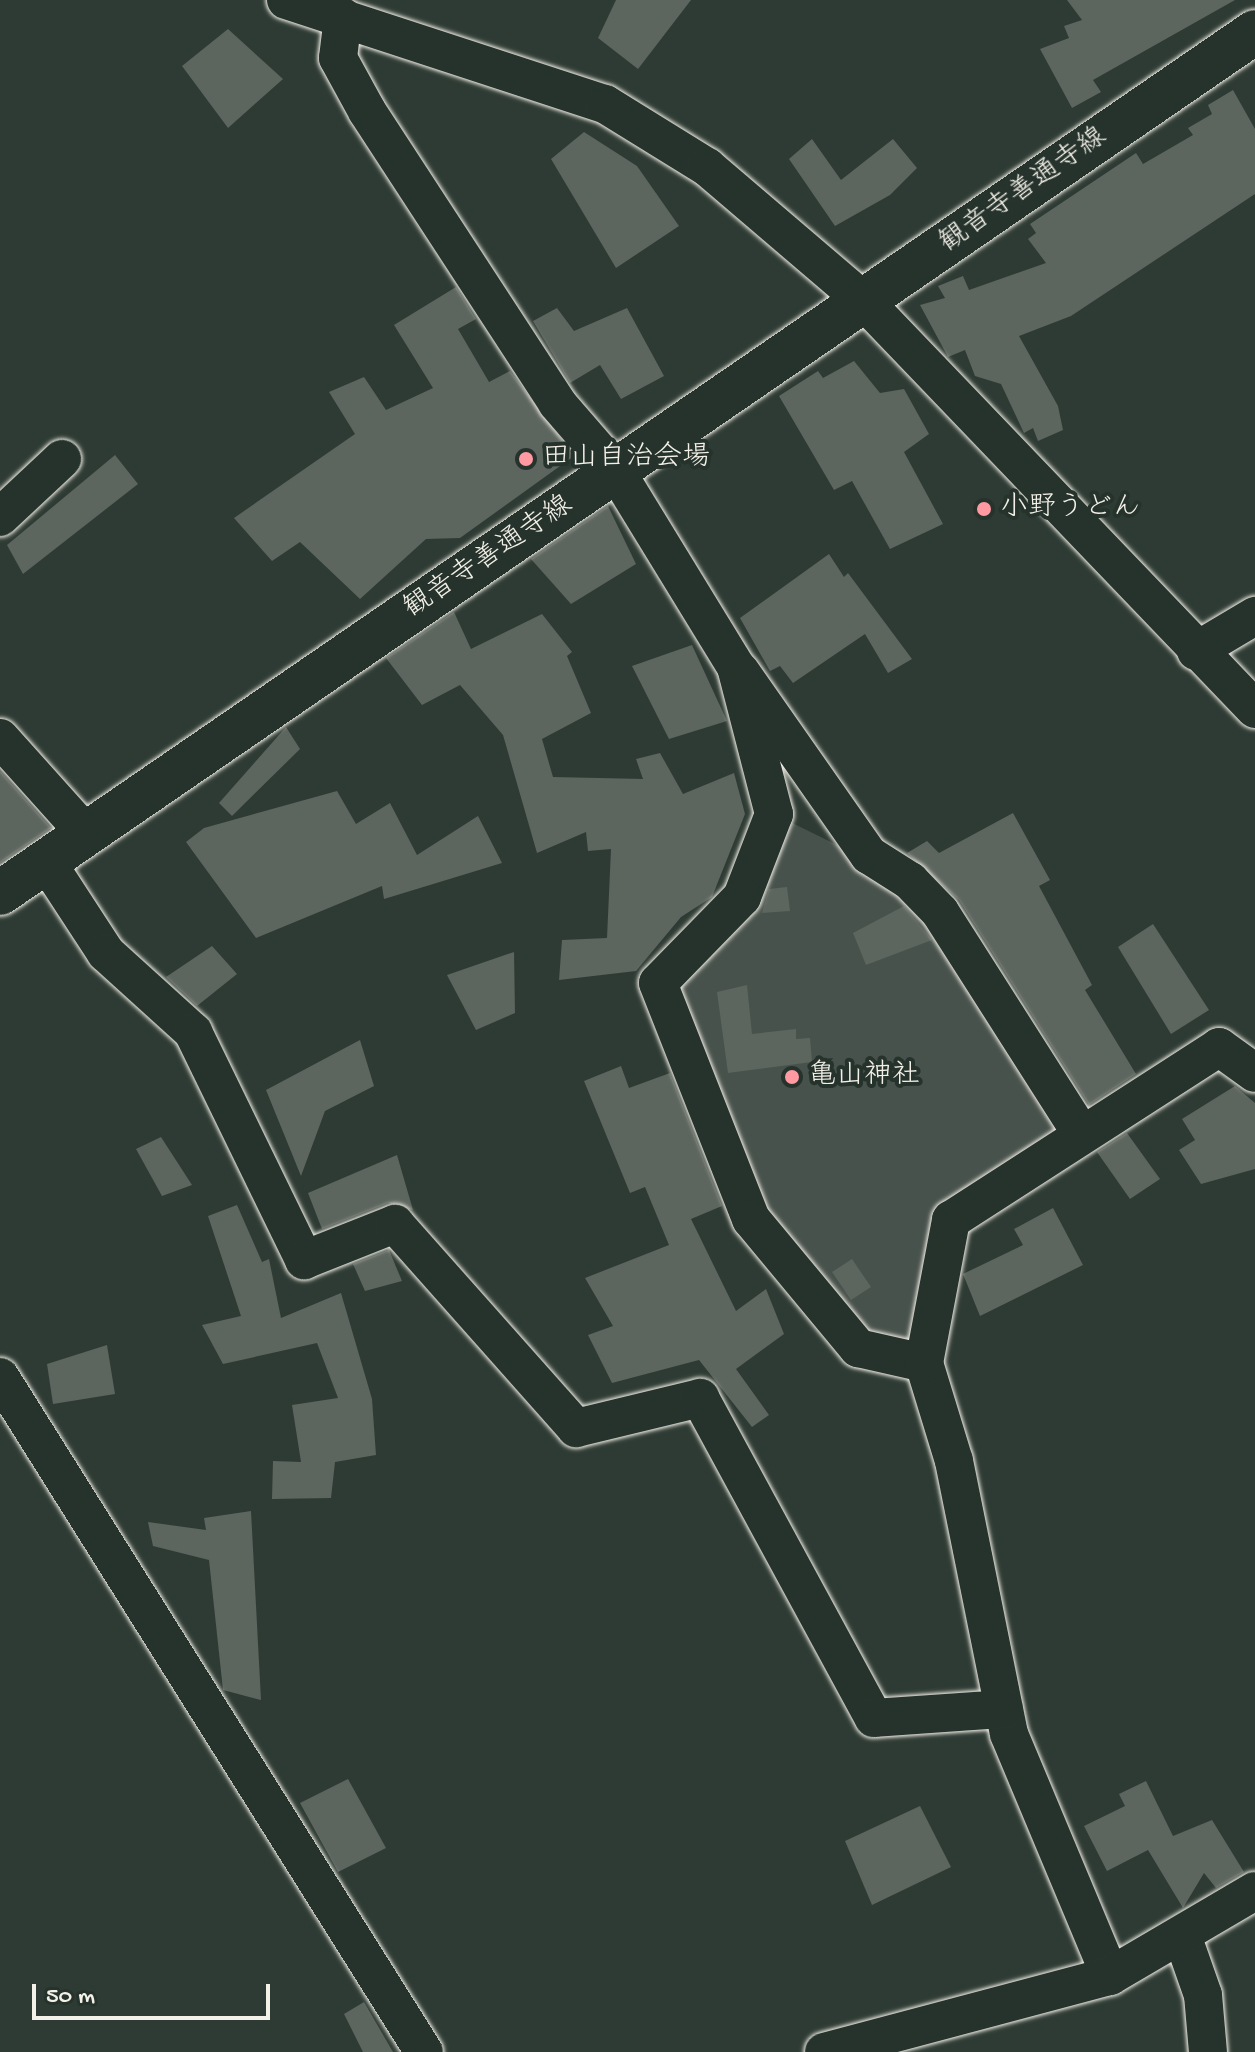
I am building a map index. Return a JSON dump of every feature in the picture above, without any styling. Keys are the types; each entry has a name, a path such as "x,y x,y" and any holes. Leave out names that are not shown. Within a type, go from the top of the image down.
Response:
{"main road":[{"name":"観音寺善通寺線","path":"0,893 1255,32"}],"street":[{"path":"313,6 605,104 707,167 864,301 1196,651 1255,709"},
{"path":"313,6 367,111 560,407 616,471 736,667 869,855 910,881 940,912 1082,1135"},
{"path":"0,517 62,459"},
{"path":"1196,651 1255,616"},
{"path":"736,667 774,814 742,897 658,983 751,1219 858,1348 924,1363"},
{"path":"0,738 86,834"},
{"path":"46,861 106,953 193,1032 304,1260 395,1224 576,1428 700,1398 874,1718 1004,1709"},
{"path":"1110,1976 1041,1822 1004,1709 954,1461 924,1363 951,1220 1219,1047 1255,1073"},
{"path":"0,1377 424,2052"},
{"path":"824,2052 1110,1976 1183,1938 1255,1891"},
{"path":"1183,1938 1203,1995 1208,2052"}],"shaded area":[{"path":"774,814 910,881 1082,1135 951,1220 924,1363 858,1348 751,1219 658,983 742,897"}],"building":[{"path":"616,0 691,0 638,69 598,38"},
{"path":"1067,0 1235,0 1093,80 1101,92 1072,108 1040,49 1069,38 1064,26 1082,20"},
{"path":"228,29 283,79 228,128 182,66"},
{"path":"1233,90 1255,129 1255,194 1071,316 1019,336 1058,406 1063,430 1038,441 1033,428 1024,433 1001,384 975,376 965,350 948,357 920,305 945,298 938,286 963,276 969,290 1046,263 1028,239 1036,233 1030,224 1136,153 1143,164 1193,135 1188,128 1212,114 1208,105"},
{"path":"584,132 637,166 679,226 616,268 551,159"},
{"path":"812,139 841,180 893,139 917,168 890,195 835,226 789,159"},
{"path":"456,287 476,319 458,329 489,382 510,371 574,456 460,538 426,539 360,599 300,542 272,561 234,518 355,434 329,392 364,377 386,410 433,388 394,325"},
{"path":"557,308 574,331 627,308 664,376 621,399 600,365 570,383 533,321"},
{"path":"854,361 880,393 904,389 929,434 904,452 943,524 890,549 852,481 834,490 779,396 818,371 823,378"},
{"path":"115,455 138,484 23,574 7,545"},
{"path":"608,506 636,564 571,604 531,559"},
{"path":"829,554 844,577 848,573 912,659 888,673 865,634 793,683 780,666 770,671 740,618"},
{"path":"454,612 471,649 542,614 572,652 567,656 591,713 542,739 553,777 643,779 636,759 660,753 683,794 734,773 745,814 712,897 681,917 636,971 559,980 562,940 607,938 611,849 588,851 586,832 537,853 503,735 460,685 422,705 386,658"},
{"path":"692,645 727,721 669,739 632,666"},
{"path":"286,727 300,749 232,816 219,803"},
{"path":"0,771 51,828 0,863"},
{"path":"337,791 356,824 390,803 417,855 478,816 502,863 384,899 382,886 256,938 186,842 204,828"},
{"path":"1013,813 1050,880 1039,886 1092,985 1085,990 1136,1074 1089,1105 959,900 907,853 927,841 939,853"},
{"path":"787,887 790,911 762,913 769,889"},
{"path":"904,906 932,940 866,965 853,933"},
{"path":"1153,924 1209,1010 1171,1034 1118,947"},
{"path":"212,946 237,974 197,1006 166,977"},
{"path":"514,952 515,1013 476,1030 447,975"},
{"path":"747,985 752,1034 796,1029 796,1039 810,1038 812,1062 728,1073 717,992"},
{"path":"360,1040 374,1086 325,1111 301,1176 266,1090"},
{"path":"621,1066 629,1088 670,1073 722,1206 691,1219 736,1311 766,1289 784,1334 736,1369 769,1415 752,1427 699,1360 612,1383 588,1335 613,1326 585,1278 669,1245 645,1187 630,1193 584,1081"},
{"path":"1235,1086 1255,1103 1255,1169 1201,1184 1179,1150 1195,1140 1182,1119"},
{"path":"1127,1133 1160,1179 1130,1199 1097,1152"},
{"path":"161,1137 192,1185 162,1196 136,1149"},
{"path":"397,1155 413,1210 388,1203 322,1229 308,1193"},
{"path":"237,1205 262,1262 269,1259 281,1318 341,1293 372,1399 376,1455 335,1462 331,1498 272,1499 273,1461 301,1462 292,1405 338,1398 317,1343 223,1364 202,1325 241,1316 208,1216"},
{"path":"1053,1208 1083,1265 980,1316 963,1274 1023,1245 1014,1229"},
{"path":"389,1250 402,1281 365,1291 353,1264"},
{"path":"852,1259 871,1287 851,1300 832,1272"},
{"path":"107,1345 115,1394 53,1404 47,1364"},
{"path":"251,1511 261,1700 223,1690 209,1560 153,1546 148,1522 206,1530 204,1518"},
{"path":"348,1779 386,1848 338,1872 300,1803"},
{"path":"1146,1781 1173,1836 1212,1820 1244,1872 1216,1888 1204,1873 1183,1908 1148,1850 1107,1871 1084,1826 1125,1806 1119,1794"},
{"path":"920,1806 951,1867 872,1905 845,1841"},
{"path":"364,2002 393,2052 363,2052 344,2014"}],"place":[{"name":"田山自治会場","path":"526,459"},
{"name":"小野うどん","path":"984,509"},
{"name":"亀山神社","path":"792,1077"}]}
